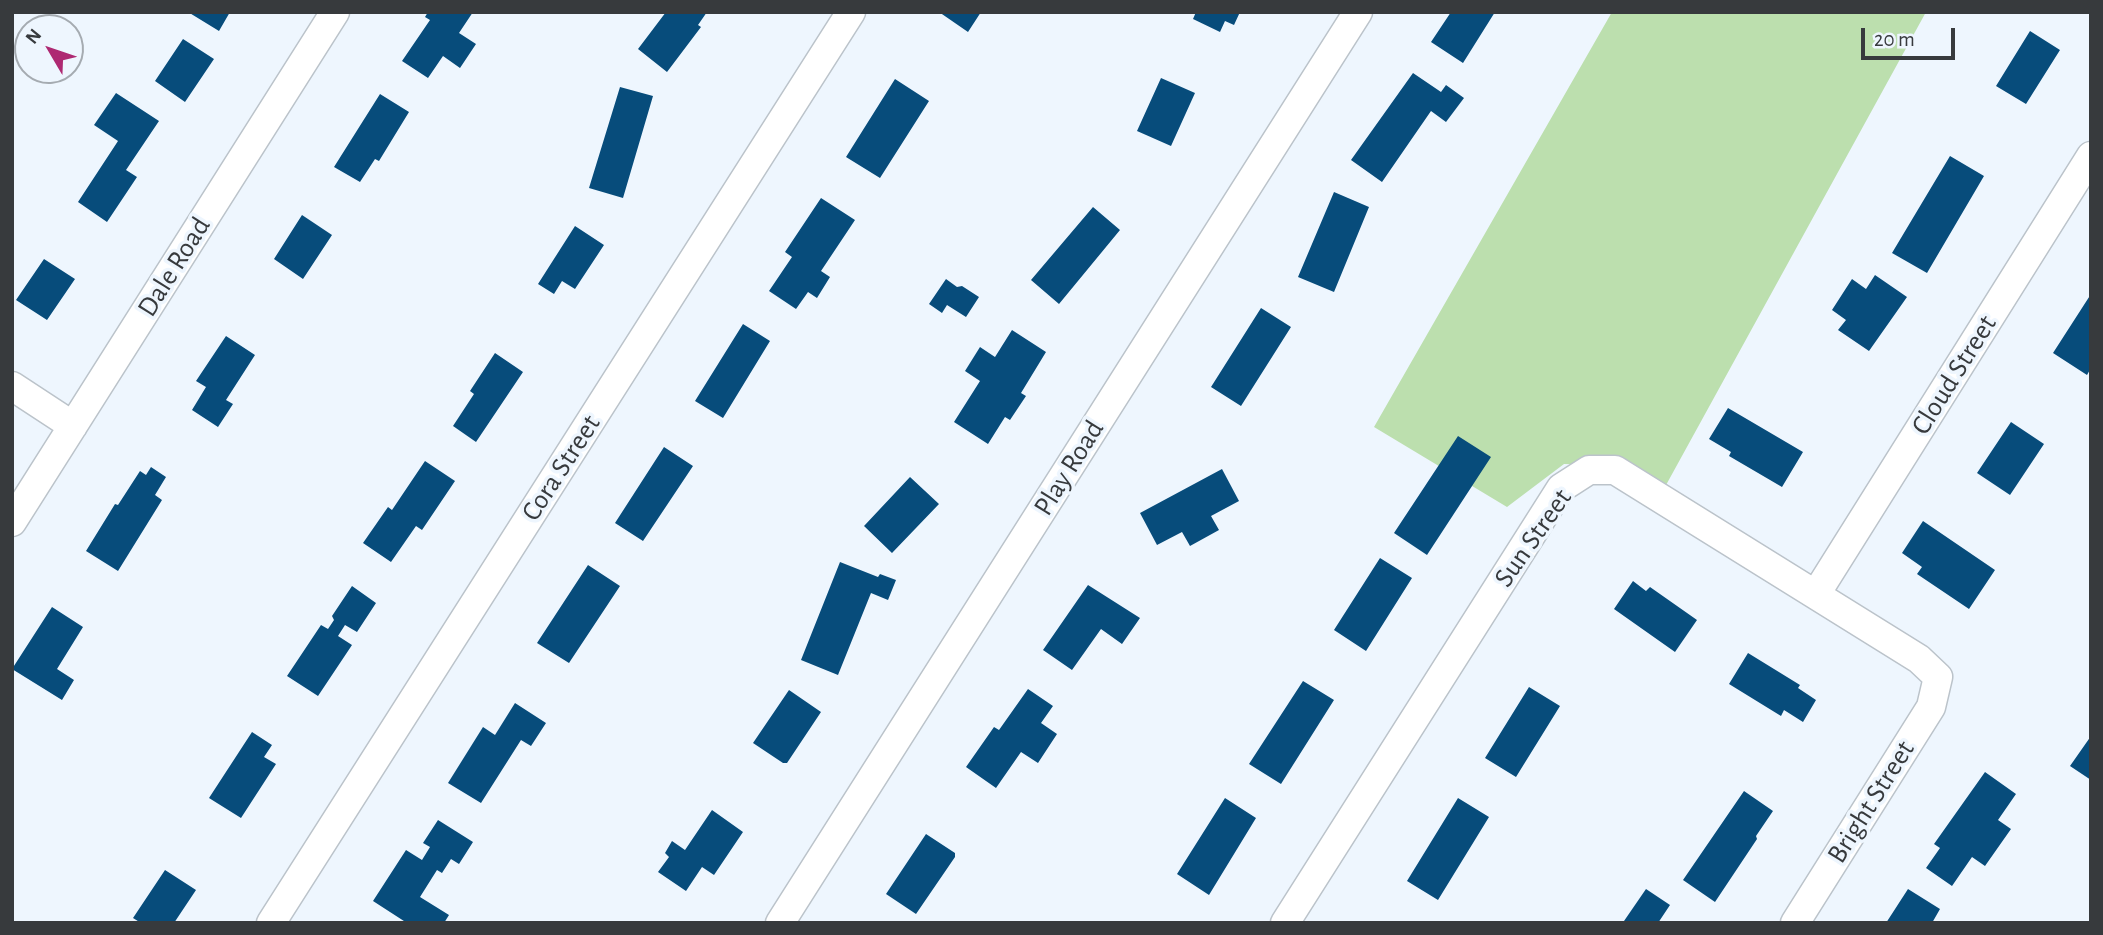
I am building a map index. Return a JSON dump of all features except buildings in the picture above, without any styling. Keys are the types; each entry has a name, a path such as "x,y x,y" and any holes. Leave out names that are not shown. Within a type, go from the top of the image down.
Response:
{"street":[{"name":"Dale Road","path":"12,522 335,12"},
{"name":"Cora Street","path":"271,923 851,12"},
{"name":"Play Road","path":"780,923 1358,12"},
{"name":"Cloud Street","path":"1816,594 2091,156"},
{"path":"12,386 73,426"},
{"name":"Sun Street","path":"1285,923 1561,488 1589,470 1615,470 1919,659 1938,677"},
{"name":"Bright Street","path":"1795,923 1931,707 1938,677"}],"green space":[{"path":"1612,12 1926,12 1660,496 1607,465 1564,464 1507,507 1374,427"}]}
